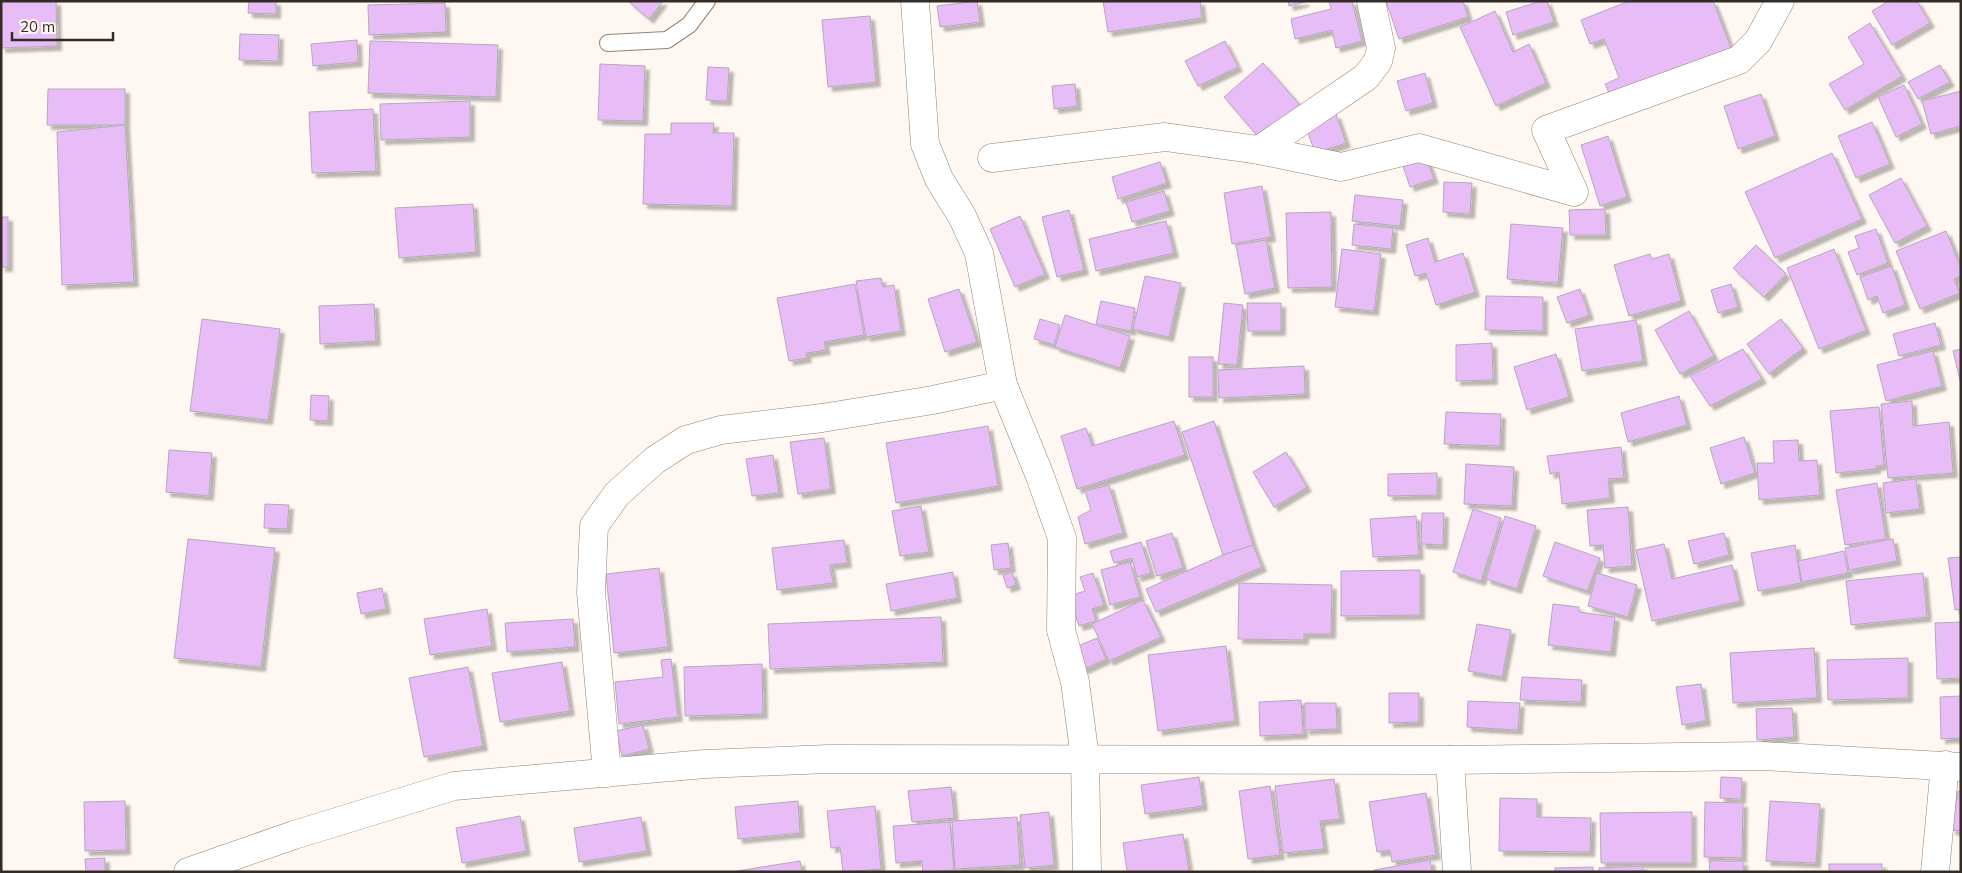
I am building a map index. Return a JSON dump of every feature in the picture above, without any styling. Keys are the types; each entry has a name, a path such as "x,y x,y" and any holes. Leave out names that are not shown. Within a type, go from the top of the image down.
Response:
{"street":[{"path":"915,1 925,144 939,178 962,216 979,253 1002,385 1040,476 1062,538 1061,630 1075,682 1085,758 1087,872"},
{"path":"1259,150 1366,77 1378,61 1381,48 1371,1"},
{"path":"992,158 1164,137 1259,150 1341,167 1419,148 1574,192 1546,130 1739,60 1758,42 1780,1"},
{"path":"607,773 591,592 594,526 617,494 655,460 686,440 721,430 933,400 1002,385"},
{"path":"188,872 294,835 454,786 705,764 828,759 1450,760 1762,756 1953,766 1935,872"},
{"path":"1450,760 1457,872"}],"lane":[{"path":"608,44 667,40 689,25 707,1"}],"building":[{"path":"1,1 56,1 57,46 1,48"},
{"path":"249,1 276,1 276,14 248,13"},
{"path":"628,1 663,1 649,19"},
{"path":"977,1 980,22 940,27 937,6"},
{"path":"1103,1 1200,1 1202,18 1108,32"},
{"path":"1288,1 1304,1 1305,2 1289,6"},
{"path":"1329,1 1352,1 1362,41 1336,48 1332,30 1295,39 1291,19 1331,9"},
{"path":"1386,1 1463,1 1468,17 1399,39"},
{"path":"1541,1 1547,1 1554,22 1513,35 1506,12"},
{"path":"1629,1 1713,1 1734,56 1613,102 1605,84 1619,78 1604,39 1590,44 1581,20"},
{"path":"1889,1 1917,1 1930,23 1892,45 1872,11"},
{"path":"445,3 446,32 369,35 368,5"},
{"path":"1495,11 1513,52 1529,44 1546,83 1496,106 1460,27"},
{"path":"870,16 876,82 828,87 822,20"},
{"path":"1870,23 1902,76 1845,110 1829,84 1864,64 1848,37"},
{"path":"240,34 279,35 278,61 239,60"},
{"path":"357,40 358,62 313,66 311,44"},
{"path":"370,41 498,45 496,97 368,93"},
{"path":"1225,41 1238,67 1198,86 1185,61"},
{"path":"1263,63 1300,105 1260,139 1224,97"},
{"path":"600,64 645,66 643,121 598,120"},
{"path":"1940,65 1950,82 1918,99 1908,82"},
{"path":"708,67 729,68 727,101 706,100"},
{"path":"1425,73 1433,103 1406,111 1397,81"},
{"path":"1075,84 1077,106 1054,109 1052,86"},
{"path":"1904,85 1922,124 1896,137 1878,97"},
{"path":"48,89 125,89 125,125 47,125"},
{"path":"1961,91 1961,126 1931,134 1922,101"},
{"path":"1761,94 1775,136 1738,149 1724,106"},
{"path":"470,101 470,137 381,140 380,104"},
{"path":"373,109 376,171 312,173 309,112"},
{"path":"1336,114 1346,143 1315,153 1305,124"},
{"path":"1872,122 1890,164 1856,178 1838,136"},
{"path":"671,123 714,123 713,133 734,133 732,206 643,204 645,134 671,134"},
{"path":"125,125 134,282 62,285 57,132"},
{"path":"1608,136 1627,197 1600,206 1581,145"},
{"path":"1424,152 1434,179 1410,187 1401,160"},
{"path":"1832,153 1862,219 1775,258 1745,192"},
{"path":"1160,162 1167,183 1118,199 1112,177"},
{"path":"1901,178 1927,226 1895,243 1869,195"},
{"path":"1444,182 1472,183 1470,214 1443,212"},
{"path":"1262,186 1271,237 1232,244 1224,193"},
{"path":"1164,191 1170,211 1132,222 1126,202"},
{"path":"1355,195 1403,200 1400,226 1352,221"},
{"path":"473,204 476,252 399,258 395,208"},
{"path":"1605,209 1606,235 1570,235 1569,210"},
{"path":"1069,210 1084,270 1057,277 1042,217"},
{"path":"1331,212 1332,287 1288,288 1286,213"},
{"path":"1020,216 1045,274 1015,287 990,229"},
{"path":"1,217 8,217 8,267 1,267"},
{"path":"1166,221 1174,253 1096,271 1089,239"},
{"path":"1354,224 1393,228 1391,249 1352,245"},
{"path":"1511,224 1563,228 1558,283 1507,279"},
{"path":"1876,229 1888,263 1857,275 1848,252 1859,248 1855,236"},
{"path":"1946,231 1961,268 1961,276 1954,279 1960,293 1920,309 1896,251"},
{"path":"1428,238 1435,262 1463,253 1475,292 1436,305 1426,273 1415,276 1406,245"},
{"path":"1266,240 1275,288 1245,294 1236,245"},
{"path":"1756,245 1786,274 1764,297 1733,268"},
{"path":"1342,249 1381,254 1374,311 1335,307"},
{"path":"1834,249 1866,330 1819,349 1787,268"},
{"path":"1650,254 1652,259 1669,254 1681,301 1629,316 1614,265"},
{"path":"1892,266 1905,305 1883,313 1877,296 1868,300 1860,277"},
{"path":"1145,276 1181,283 1169,337 1133,329"},
{"path":"881,278 883,287 894,285 901,331 866,337 856,281"},
{"path":"855,284 864,335 824,342 826,350 806,353 807,358 789,361 777,298"},
{"path":"1731,284 1738,307 1718,313 1711,290"},
{"path":"959,289 977,342 945,352 928,299"},
{"path":"1580,289 1589,315 1567,323 1557,297"},
{"path":"1486,296 1543,297 1543,331 1485,330"},
{"path":"1101,301 1135,308 1131,331 1096,324"},
{"path":"1224,303 1243,305 1237,365 1218,364"},
{"path":"1247,303 1281,303 1281,331 1248,331"},
{"path":"374,304 376,341 320,344 319,306"},
{"path":"1689,311 1714,356 1680,374 1655,330"},
{"path":"1065,315 1130,336 1120,368 1055,347"},
{"path":"202,319 280,329 268,420 190,411"},
{"path":"1040,319 1060,325 1054,345 1034,339"},
{"path":"1781,319 1803,348 1769,374 1747,344"},
{"path":"1636,320 1643,361 1582,371 1575,329"},
{"path":"1935,323 1941,345 1899,356 1893,334"},
{"path":"1492,343 1493,380 1456,381 1456,345"},
{"path":"1743,349 1762,379 1710,406 1690,376"},
{"path":"1961,349 1961,384 1953,351"},
{"path":"1933,351 1942,386 1886,401 1877,365"},
{"path":"1556,354 1569,397 1527,410 1514,367"},
{"path":"1189,357 1213,357 1213,397 1189,397"},
{"path":"1304,366 1305,394 1219,398 1218,370"},
{"path":"311,395 329,396 328,421 310,420"},
{"path":"1679,396 1687,425 1628,442 1621,413"},
{"path":"1912,401 1913,426 1949,422 1953,473 1888,478 1881,404"},
{"path":"1879,407 1884,465 1876,466 1876,469 1836,473 1830,411"},
{"path":"1446,412 1501,414 1500,446 1444,444"},
{"path":"1174,421 1185,455 1077,489 1061,436 1086,428 1092,446"},
{"path":"1214,421 1253,545 1223,555 1182,432"},
{"path":"988,426 998,486 896,503 886,443"},
{"path":"1744,437 1755,473 1721,484 1710,448"},
{"path":"824,438 831,489 798,494 790,442"},
{"path":"1798,440 1799,461 1817,460 1820,495 1759,500 1757,463 1774,463 1773,441"},
{"path":"1621,447 1624,478 1608,479 1610,498 1562,504 1559,472 1550,474 1547,456"},
{"path":"169,450 212,453 209,496 166,492"},
{"path":"1286,452 1307,487 1274,507 1253,472"},
{"path":"773,455 779,493 752,496 746,459"},
{"path":"1466,464 1514,467 1512,506 1464,504"},
{"path":"1437,473 1437,495 1388,496 1388,474"},
{"path":"1916,479 1920,509 1886,513 1883,483"},
{"path":"1877,483 1886,539 1845,545 1836,490"},
{"path":"1109,485 1123,533 1085,544 1078,517 1091,510 1085,491"},
{"path":"265,504 289,505 287,529 264,528"},
{"path":"921,506 929,552 900,556 892,511"},
{"path":"1628,507 1632,566 1605,568 1603,545 1590,546 1587,510"},
{"path":"1473,509 1501,518 1481,581 1453,572"},
{"path":"1422,513 1444,513 1443,545 1421,544"},
{"path":"1416,516 1419,555 1373,557 1370,519"},
{"path":"1505,516 1536,526 1517,589 1486,579"},
{"path":"1172,533 1183,568 1157,576 1146,541"},
{"path":"1724,533 1729,555 1694,564 1688,541"},
{"path":"188,539 275,548 261,667 174,658"},
{"path":"1893,539 1897,561 1849,570 1845,548"},
{"path":"844,540 847,563 830,565 833,583 777,590 772,548"},
{"path":"1141,542 1151,573 1137,577 1132,558 1114,563 1110,551"},
{"path":"1555,542 1600,558 1587,591 1543,576"},
{"path":"1008,543 1011,568 994,570 991,545"},
{"path":"1664,544 1672,579 1732,565 1740,601 1652,621 1636,550"},
{"path":"1253,545 1262,567 1156,612 1146,589 1223,555"},
{"path":"1795,545 1801,583 1758,591 1751,553"},
{"path":"1844,551 1848,573 1802,582 1798,561"},
{"path":"1961,557 1961,609 1955,610 1948,558"},
{"path":"1130,562 1140,597 1110,605 1101,570"},
{"path":"659,568 668,647 614,653 606,574"},
{"path":"1420,570 1420,615 1341,616 1341,571"},
{"path":"953,572 957,598 891,611 886,584"},
{"path":"1012,572 1016,585 1007,588 1003,575"},
{"path":"1093,573 1104,605 1092,609 1096,621 1079,626 1069,596 1085,591 1080,577"},
{"path":"1597,573 1637,585 1628,617 1588,606"},
{"path":"1923,573 1927,617 1851,625 1846,581"},
{"path":"1239,583 1332,585 1331,634 1304,634 1304,640 1238,639"},
{"path":"382,588 386,609 361,614 357,593"},
{"path":"1143,600 1161,637 1109,661 1092,624"},
{"path":"1553,604 1579,607 1579,612 1615,617 1611,652 1548,645"},
{"path":"487,609 492,646 430,655 424,619"},
{"path":"941,617 943,662 770,669 768,624"},
{"path":"573,619 575,647 507,652 505,623"},
{"path":"1961,622 1961,678 1937,679 1935,623"},
{"path":"1477,624 1511,630 1502,677 1468,671"},
{"path":"1097,638 1106,659 1082,670 1073,648"},
{"path":"1226,646 1235,721 1158,731 1148,655"},
{"path":"1814,648 1817,698 1733,703 1730,653"},
{"path":"1908,658 1908,698 1828,700 1827,660"},
{"path":"671,659 678,717 619,724 615,682 663,677 661,660"},
{"path":"562,662 570,711 500,722 492,673"},
{"path":"762,664 763,714 685,716 684,667"},
{"path":"468,667 483,746 424,757 409,678"},
{"path":"1522,677 1582,680 1581,702 1520,700"},
{"path":"1701,684 1706,721 1682,725 1676,687"},
{"path":"1389,693 1419,693 1419,722 1389,723"},
{"path":"1961,696 1961,738 1941,739 1940,697"},
{"path":"1301,700 1303,734 1260,736 1259,702"},
{"path":"1468,701 1520,703 1518,730 1467,727"},
{"path":"1305,703 1336,703 1337,729 1305,730"},
{"path":"1792,708 1794,737 1757,740 1756,709"},
{"path":"643,725 649,749 622,756 616,731"},
{"path":"1199,777 1203,806 1145,814 1141,785"},
{"path":"1721,777 1742,778 1741,799 1720,798"},
{"path":"1334,779 1340,819 1320,821 1324,849 1283,853 1275,786"},
{"path":"1270,786 1280,855 1248,859 1239,791"},
{"path":"951,787 954,818 912,822 908,791"},
{"path":"1958,791 1961,792 1961,831 1951,830"},
{"path":"1426,793 1436,855 1392,862 1390,850 1377,852 1369,802"},
{"path":"1500,798 1537,799 1537,817 1591,818 1590,852 1499,851"},
{"path":"125,801 126,850 85,851 84,802"},
{"path":"798,801 800,833 738,839 735,807"},
{"path":"1770,801 1820,804 1816,863 1766,861"},
{"path":"1705,802 1743,803 1742,858 1704,857"},
{"path":"875,806 881,869 843,872 840,847 831,848 827,811"},
{"path":"1049,812 1054,865 1025,868 1020,815"},
{"path":"1692,812 1692,863 1601,863 1600,813"},
{"path":"520,816 526,851 462,863 456,828"},
{"path":"641,817 647,851 579,862 574,828"},
{"path":"1017,817 1020,865 955,869 952,821"},
{"path":"950,822 954,870 923,872 922,861 896,863 893,826"},
{"path":"1183,834 1189,872 1127,872 1123,843"},
{"path":"105,858 105,872 86,872 85,859"},
{"path":"1430,860 1432,872 1374,872 1374,870"},
{"path":"800,861 802,872 737,871"},
{"path":"1710,861 1743,861 1743,872 1709,872"},
{"path":"1829,864 1882,864 1882,872 1829,872"},
{"path":"1643,866 1643,872 1599,872 1599,868"},
{"path":"1593,867 1593,872 1555,872 1555,868"}]}
